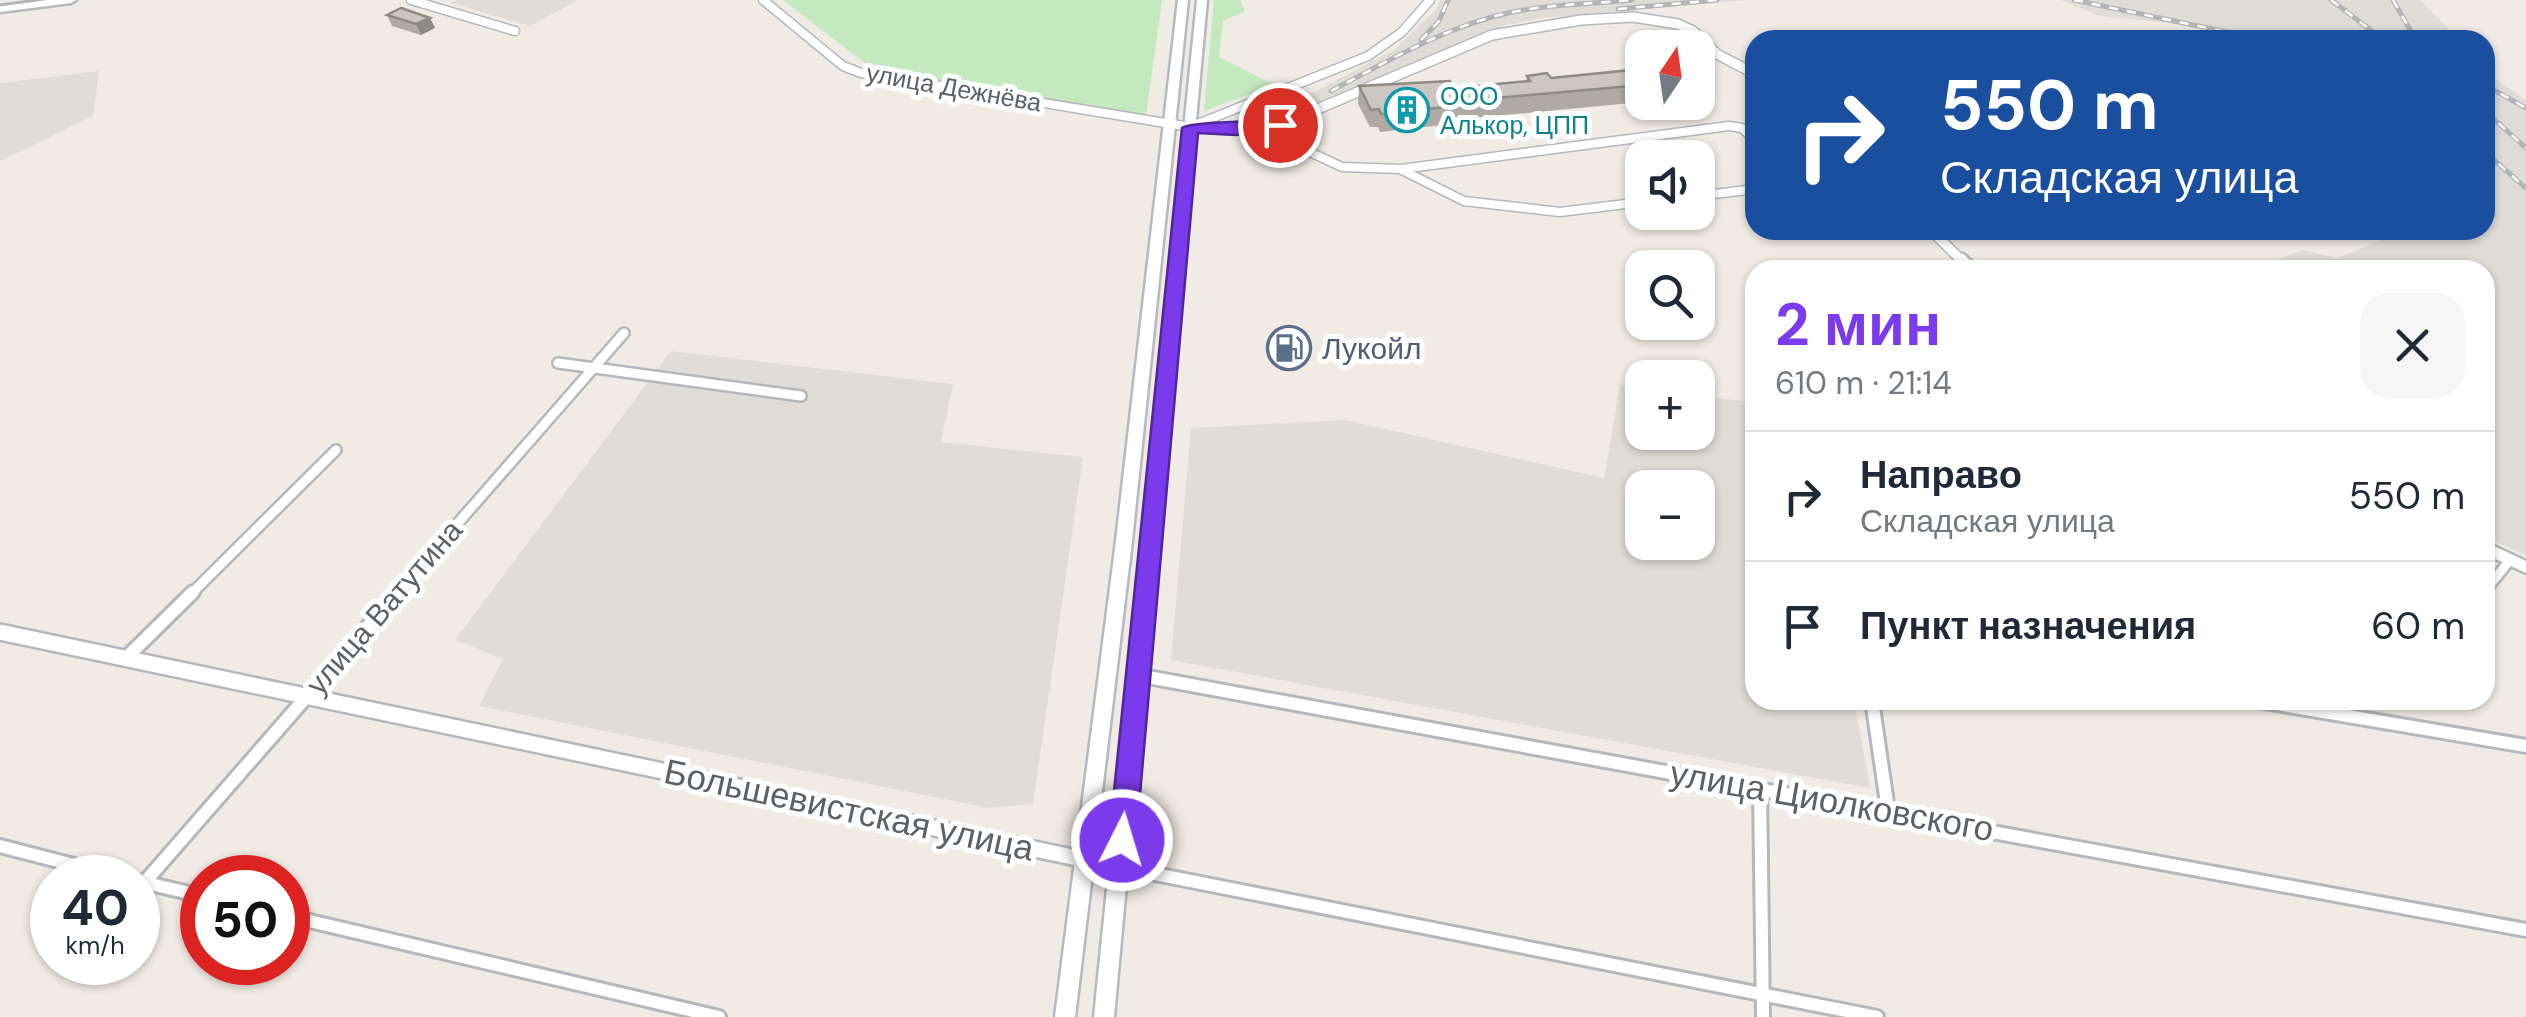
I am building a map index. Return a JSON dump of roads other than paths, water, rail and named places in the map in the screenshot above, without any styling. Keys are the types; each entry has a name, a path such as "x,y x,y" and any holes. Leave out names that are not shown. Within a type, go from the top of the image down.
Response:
{"main road":[{"path":"0,9 71,0"},
{"path":"1064,1017 1183,0"},
{"path":"1104,1017 1202,0"}],"street":[{"path":"411,0 515,31"},
{"name":"улица Дежнёва","path":"763,0 843,66 861,74 1190,128"},
{"path":"1190,128 1368,56 1402,32 1430,0"},
{"path":"1190,128 1262,129 1492,35 1581,20 1633,17 1678,24 1693,31 1717,54 1745,69"},
{"path":"1262,129 1342,168 1401,170 1729,126 1745,131"},
{"path":"1401,170 1464,201 1560,212 1625,204"},
{"path":"1715,194 1745,190"},
{"path":"1941,240 1962,260"},
{"name":"улица Ватутина","path":"160,861 624,333"},
{"path":"558,363 801,396"},
{"path":"127,657 336,450"},
{"path":"2495,553 2526,567"},
{"path":"2495,579 2510,560"},
{"name":"Большевистская улица","path":"0,632 1084,860 1876,1017"},
{"name":"улица Циолковского","path":"1137,675 2526,930"},
{"path":"1873,710 1888,810"},
{"path":"2312,710 2526,746"},
{"path":"1760,788 1763,1017"},
{"path":"0,846 35,855"},
{"path":"310,921 719,1017"}],"tram line":[{"path":"0,5 38,0"}],"railway":[{"path":"1421,40 1439,21 1448,0"},
{"path":"1331,91 1417,46 1485,19 1539,8 1632,0"},
{"path":"1618,9 1717,0"},
{"path":"2074,0 2217,30"},
{"path":"2331,0 2371,30"},
{"path":"2393,0 2410,30"},
{"path":"2495,91 2526,108"},
{"path":"2495,120 2526,148"},
{"path":"2495,161 2526,188"}],"place":[{"name":"ООО Алькор, ЦПП","path":"1407,110"},
{"name":"Лукойл","path":"1289,348"}]}
